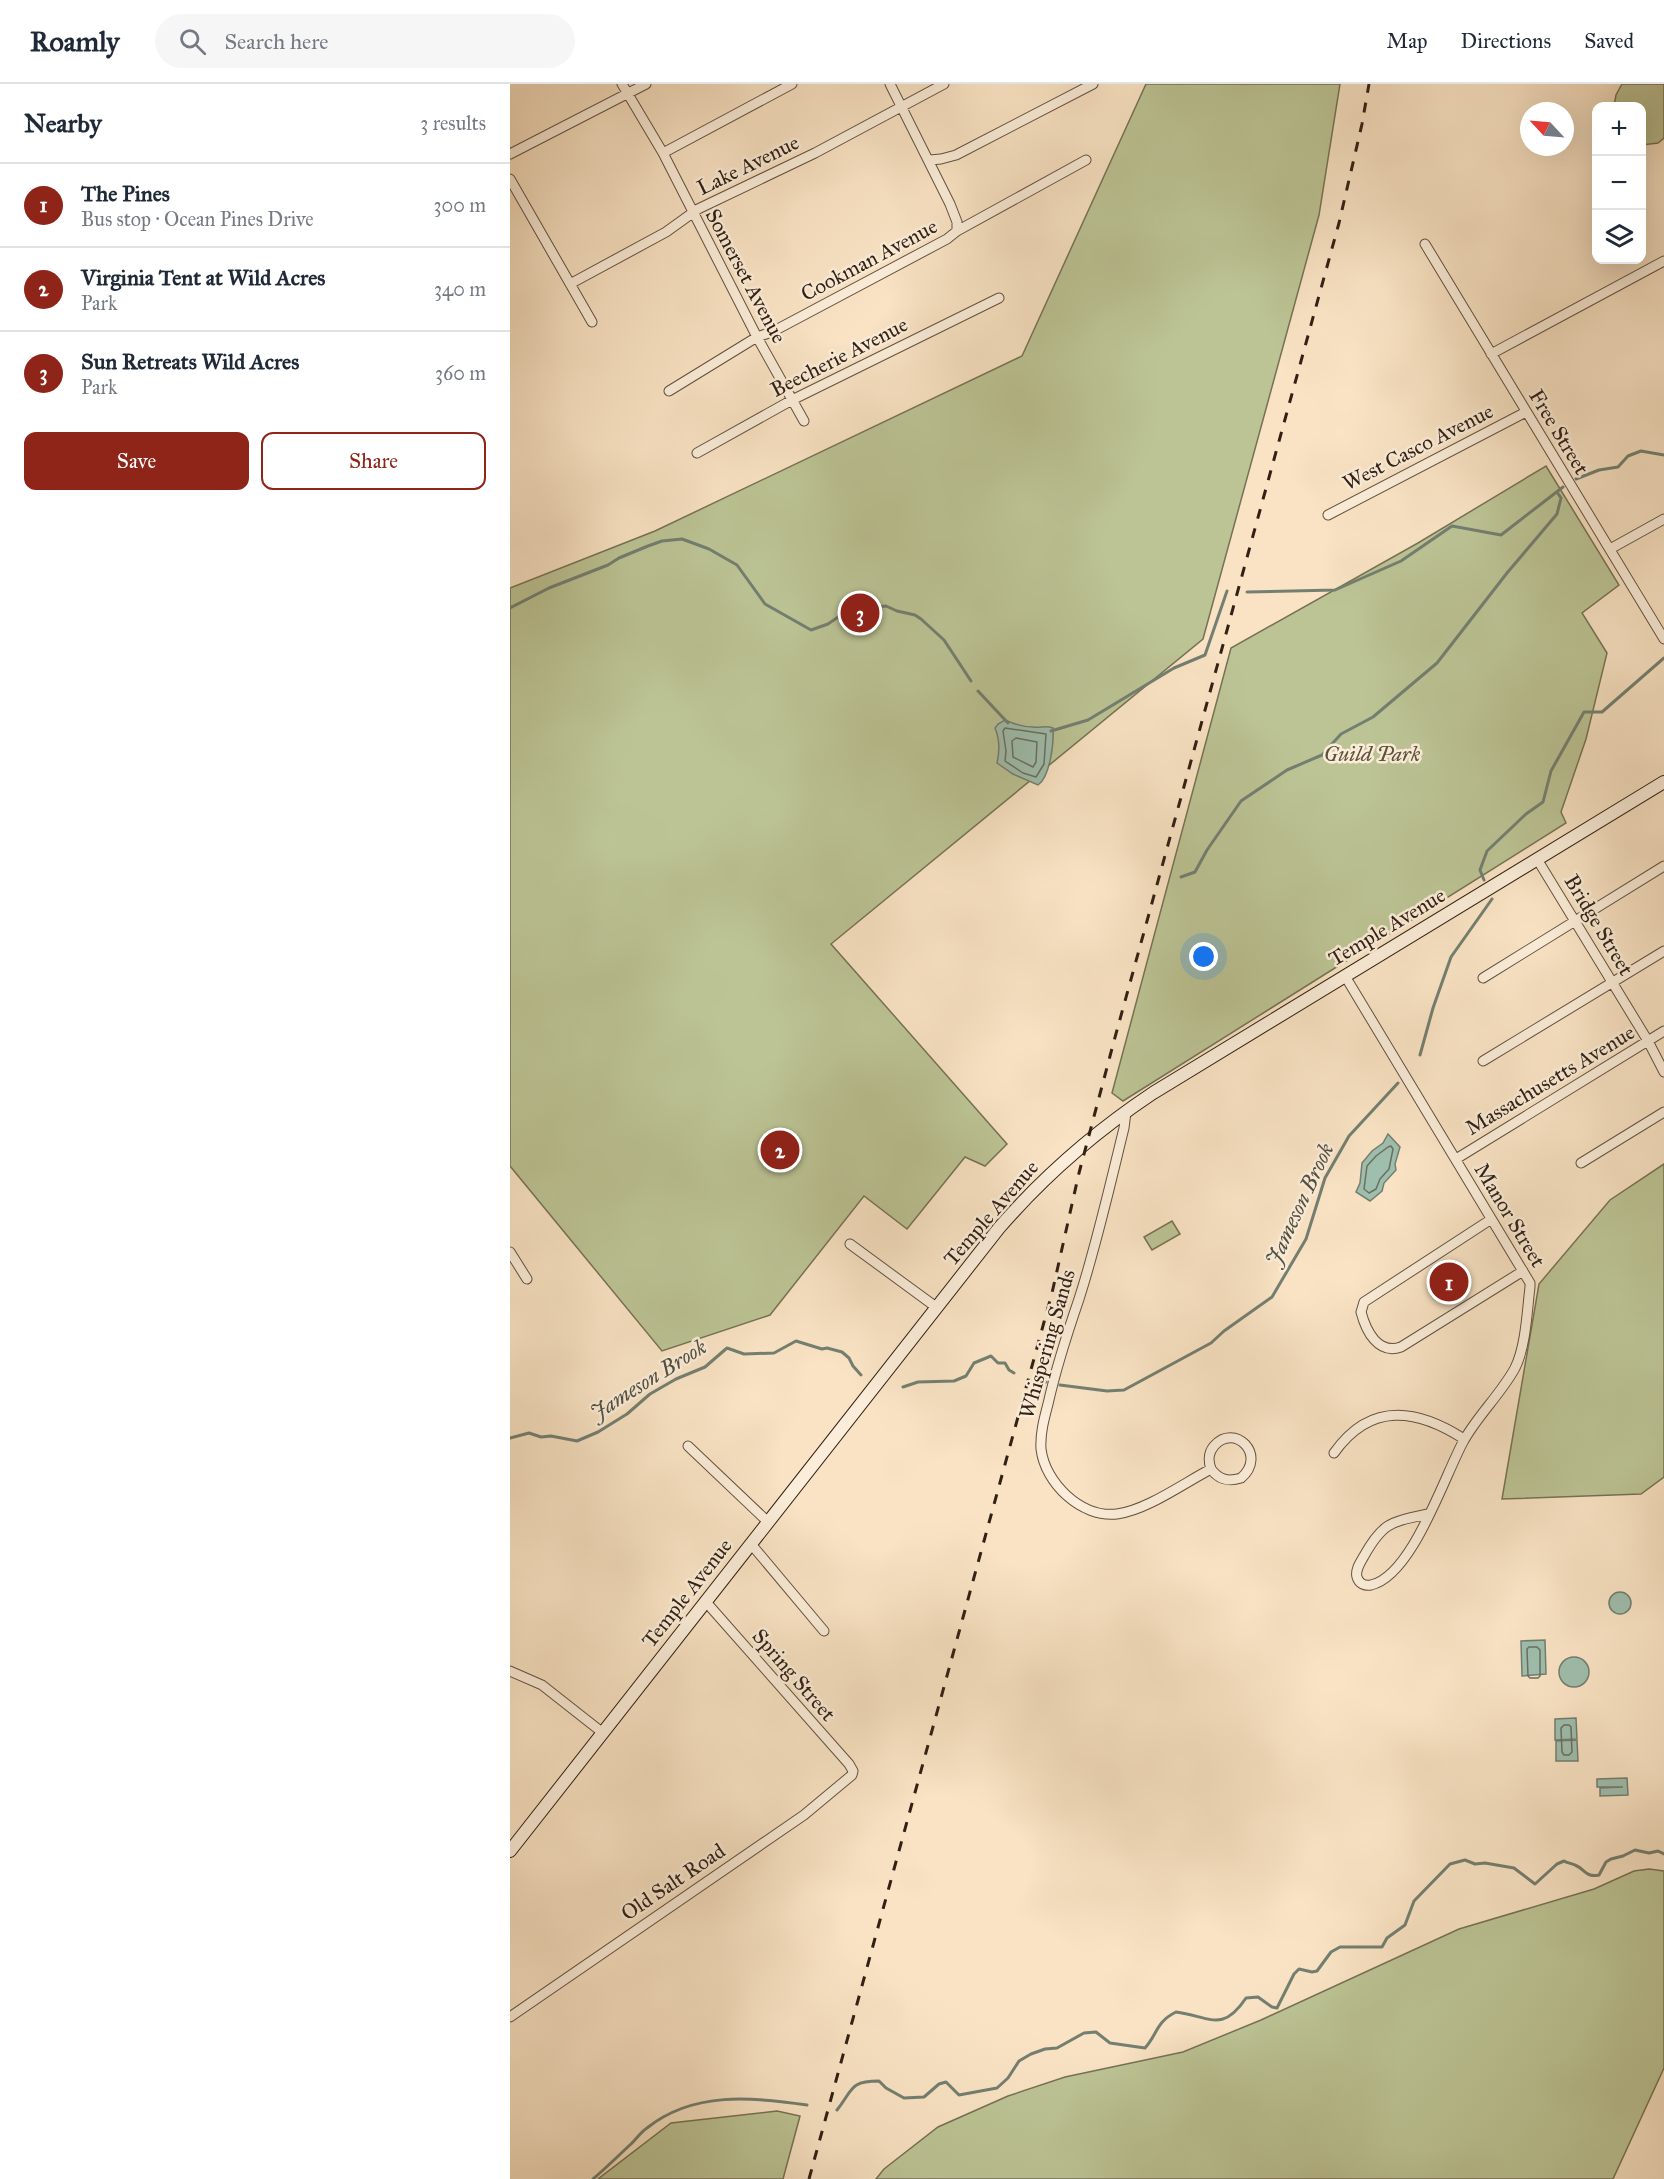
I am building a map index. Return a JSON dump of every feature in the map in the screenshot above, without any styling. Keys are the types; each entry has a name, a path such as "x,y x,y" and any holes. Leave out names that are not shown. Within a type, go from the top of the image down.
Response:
{"street":[{"name":"Somerset Avenue","path":"622,84 663,153 757,337 804,421"},
{"path":"510,154 646,84"},
{"path":"663,153 792,84"},
{"path":"890,84 930,160 956,217 957,231"},
{"name":"Lake Avenue","path":"570,284 666,232 693,212 815,153 944,84"},
{"path":"930,160 948,158 964,151 1093,84"},
{"name":"Cookman Avenue","path":"669,391 757,337 772,332 947,239 957,231 1086,160"},
{"path":"510,179 592,322"},
{"name":"Free Street","path":"1425,243 1664,639"},
{"path":"1491,354 1664,261"},
{"name":"Beecherie Avenue","path":"697,453 792,400 999,298"},
{"name":"West Casco Avenue","path":"1328,514 1526,412"},
{"path":"1610,549 1664,519"},
{"name":"Temple Avenue","path":"510,1851 936,1307 1029,1194 1097,1133 1153,1093 1664,782"},
{"name":"Bridge Street","path":"1537,859 1648,1041 1664,1072"},
{"path":"1483,978 1664,866"},
{"path":"1482,1061 1664,951"},
{"name":"Manor Street","path":"1345,976 1456,1159 1490,1220 1523,1271 1530,1287 1518,1360 1510,1376 1464,1439 1412,1549 1391,1572 1375,1584 1366,1586 1358,1581 1356,1575 1358,1567 1379,1531 1396,1522 1428,1514"},
{"name":"Massachusetts Avenue","path":"1456,1159 1664,1031"},
{"name":"Whispering Sands","path":"1126,1112 1105,1204 1079,1299 1057,1364 1041,1432 1042,1456 1049,1473 1067,1496 1086,1508 1108,1514 1132,1510 1211,1469"},
{"path":"1581,1163 1664,1112"},
{"path":"1490,1220 1364,1302 1361,1312 1373,1338 1378,1345 1386,1349 1401,1347 1523,1271"},
{"path":"850,1244 936,1307"},
{"path":"510,1252 527,1279"},
{"path":"1334,1453 1344,1438 1363,1424 1375,1418 1397,1415 1414,1416 1437,1422 1464,1439"},
{"path":"1234,1438 1249,1448 1251,1466 1241,1478 1227,1480 1219,1478 1211,1469 1209,1456 1211,1450 1221,1440 1234,1438"},
{"path":"688,1446 768,1522"},
{"path":"751,1544 824,1631"},
{"name":"Spring Street","path":"706,1602 849,1764 853,1773"},
{"path":"510,1671 542,1685 603,1733"},
{"name":"Old Salt Road","path":"510,2017 804,1815 848,1780 853,1773"}],"green space":[{"path":"1146,84 1340,84 1319,215 1203,639 831,944 1007,1144 985,1166 965,1157 907,1229 864,1196 770,1315 662,1351 510,1166 510,588 655,531 1022,356"},
{"path":"1622,84 1664,84 1664,138 1658,143 1646,144 1646,102 1615,102"},
{"name":"Guild Park","path":"1546,466 1619,585 1582,613 1607,653 1586,739 1561,812 1566,823 1123,1101 1112,1093 1231,648 1418,543"},
{"path":"1664,1164 1664,1477 1641,1494 1502,1499 1539,1284 1610,1200"},
{"path":"1172,1221 1180,1234 1152,1250 1144,1237"},
{"path":"1649,1869 1664,1871 1664,2068 1613,2179 876,2179 884,2169 938,2127 1008,2096 1065,2077 1183,2052 1261,2020 1459,1929 1594,1889 1634,1871"},
{"path":"777,2111 800,2116 783,2179 598,2179 671,2123"}],"water":[{"path":"1005,720 1026,726 1053,728 1052,751 1046,775 1038,785 1013,774 997,763 999,745 995,728"},
{"path":"1388,1134 1400,1147 1395,1164 1396,1170 1384,1183 1382,1191 1370,1201 1356,1192 1360,1183 1362,1163 1383,1143"},
{"path":"1620,1592 1628,1595 1631,1603 1628,1611 1620,1614 1612,1611 1609,1603 1612,1595"},
{"path":"1545,1640 1546,1674 1522,1676 1521,1641"},
{"path":"1574,1657 1585,1661 1589,1672 1585,1683 1574,1687 1563,1683 1559,1672 1563,1661"},
{"path":"1576,1718 1577,1739 1555,1740 1555,1719"},
{"path":"1577,1740 1578,1761 1556,1761 1556,1741"},
{"path":"1627,1778 1628,1795 1600,1796 1600,1788 1623,1787 1597,1787 1597,1779"}],"waterway":[{"path":"1576,479 1599,470 1618,467 1628,456 1641,451 1664,455"},
{"path":"1247,592 1335,590 1401,561 1452,526 1501,535 1563,487"},
{"path":"1181,877 1195,872 1207,850 1241,801 1287,770 1322,755 1341,734 1373,717 1437,663 1507,573 1557,514 1561,498 1557,492"},
{"path":"510,608 549,588 608,565 648,546 662,541 682,539 709,549 737,565 765,604 811,630 828,624 841,615 862,608 886,606 915,615 944,640 971,681"},
{"path":"1051,731 1088,720 1174,668 1205,655 1227,591"},
{"path":"1484,880 1480,870 1487,851 1526,814 1543,802 1551,771 1584,712 1602,712 1664,658"},
{"path":"978,691 1008,723"},
{"path":"1420,1055 1451,957 1492,899"},
{"name":"Jameson Brook","path":"1060,1385 1107,1391 1124,1390 1211,1343 1272,1297 1306,1239 1325,1178 1349,1136 1398,1083"},
{"name":"Jameson Brook","path":"510,1438 529,1433 541,1437 551,1436 577,1441 598,1432 627,1414 650,1394 676,1379 705,1367 727,1348 744,1354 774,1353 796,1341 842,1352 861,1375"},
{"name":"Jameson Brook","path":"903,1387 918,1382 954,1381 966,1376 974,1363 991,1356 998,1363 1005,1363 1014,1373"},
{"name":"Jameson Brook","path":"1038,1380 1046,1382"},
{"path":"837,2110 853,2088 869,2081 879,2081 886,2088 904,2098 924,2097 939,2084 946,2082 959,2095 997,2088 1008,2078 1019,2061 1045,2049 1057,2048 1084,2033 1096,2032 1110,2043 1145,2048 1161,2024 1176,2012 1206,2019 1222,2019 1230,2016 1246,1998 1258,1997 1277,2008 1294,1974 1299,1969 1317,1971 1331,1952 1340,1947 1382,1947 1387,1938 1405,1925 1414,1901 1450,1864 1465,1860 1475,1864 1485,1863 1514,1868 1535,1884 1557,1864 1564,1861 1595,1876 1599,1875 1606,1862 1635,1850 1649,1853 1658,1851 1664,1854"},
{"path":"593,2179 645,2130 665,2116 684,2108 704,2102 745,2099 807,2105"}],"railway":[{"path":"809,2179 1052,1293 1079,1173 1114,1041 1339,223 1369,84"}],"place":[{"name":"Sun Retreats Wild Acres","path":"860,613"},
{"name":"Virginia Tent at Wild Acres","path":"780,1150"},
{"name":"The Pines","path":"1449,1282"}]}
